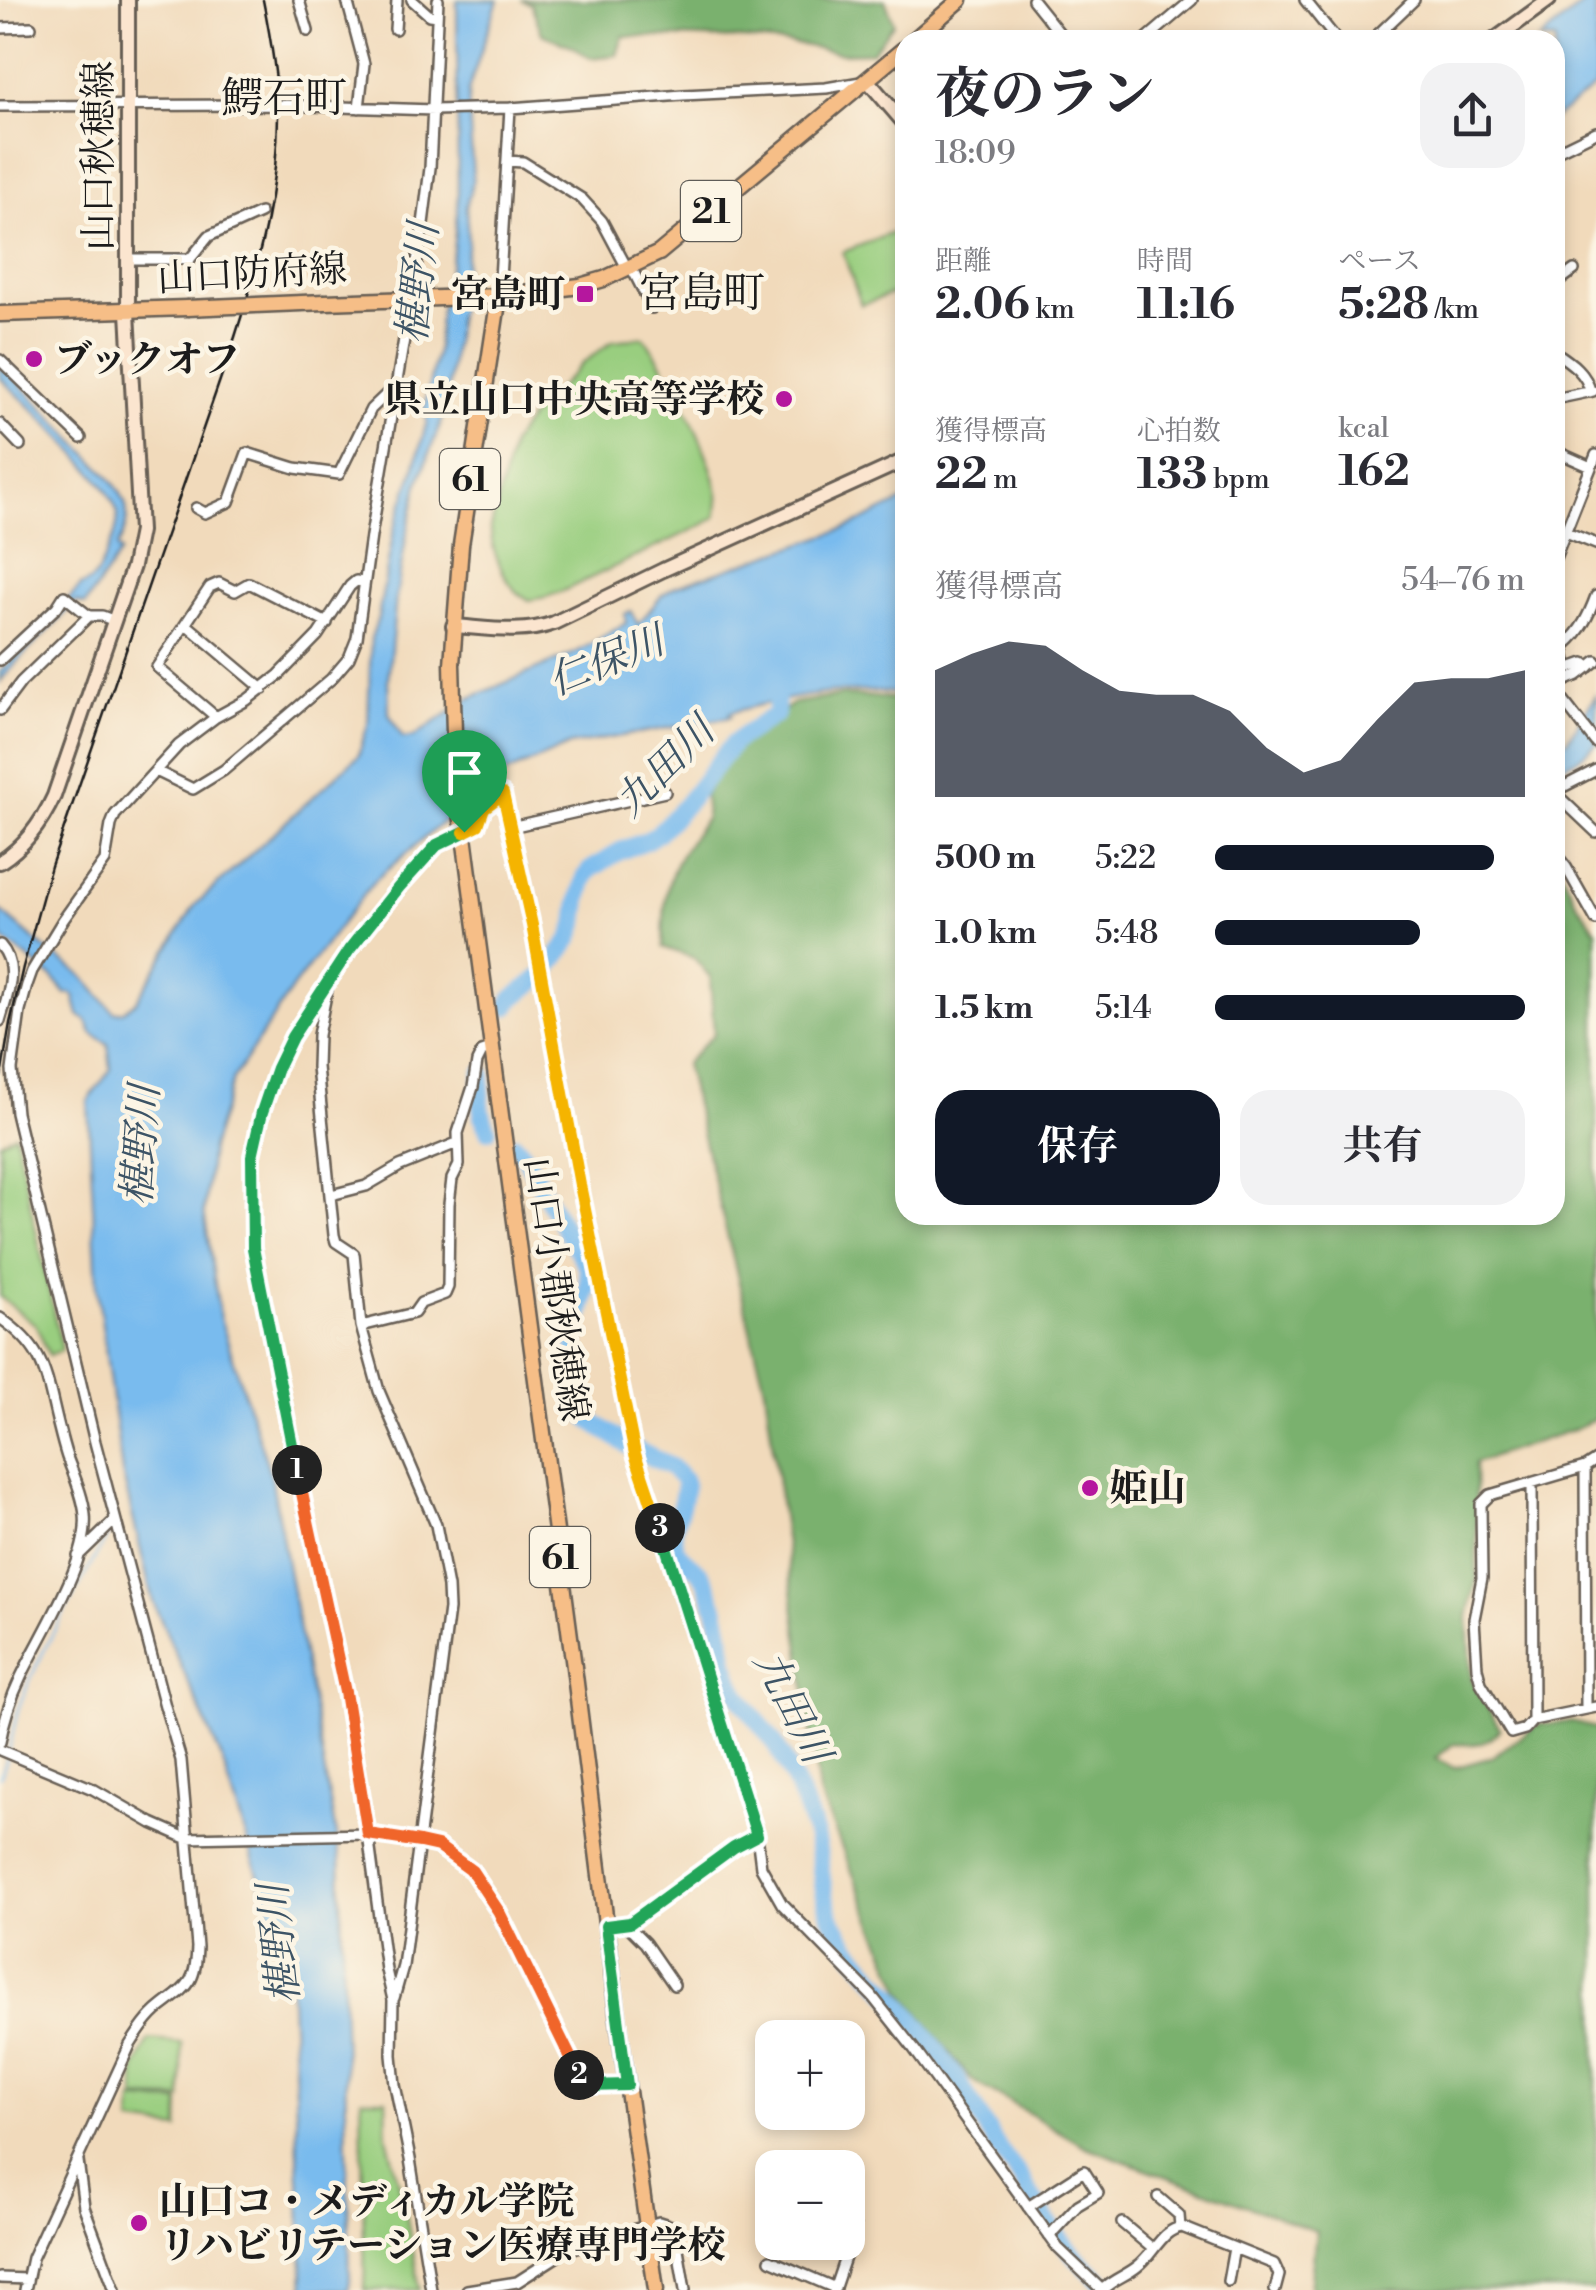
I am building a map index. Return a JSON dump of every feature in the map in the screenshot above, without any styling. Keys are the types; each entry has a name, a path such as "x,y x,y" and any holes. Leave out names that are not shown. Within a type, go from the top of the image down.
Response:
{"main road":[{"path":"926,30 960,0"},
{"name":"山口防府線","path":"0,314 480,297 580,286 659,253 895,57"},
{"name":"山口小郡秋穂線","path":"499,296 465,514 454,626 456,768 656,2290"}],"street":[{"name":"山口秋穂線","path":"0,862 28,838 54,796 133,566 140,531 128,312 128,0"},
{"path":"299,0 308,31"},
{"path":"347,0 364,64 358,108"},
{"path":"395,29 397,0"},
{"path":"412,0 429,15 438,16"},
{"path":"156,771 193,789 202,785 331,679 348,658 357,638 395,386 415,298 436,109 438,0"},
{"path":"1033,0 1057,30"},
{"path":"1157,30 1192,0"},
{"path":"1304,0 1329,30"},
{"path":"1382,30 1414,0"},
{"path":"1508,30 1549,0"},
{"path":"0,28 31,27"},
{"path":"0,106 507,108 826,88 868,81 895,112"},
{"path":"499,296 507,108"},
{"path":"1565,147 1596,132"},
{"path":"507,161 523,162 582,198 602,221 652,308"},
{"path":"128,259 190,260 209,236 260,212"},
{"path":"1565,277 1574,270"},
{"path":"0,360 81,438"},
{"path":"1565,360 1580,372 1593,391 1565,397"},
{"path":"196,508 205,513 229,502 247,454 295,468 339,474 371,409 395,386"},
{"path":"0,424 20,445"},
{"path":"1565,454 1591,466"},
{"path":"1565,531 1591,485 1591,466 1596,455"},
{"path":"454,626 522,630 554,624 895,465"},
{"path":"1565,539 1596,544"},
{"path":"0,2278 26,2284 32,2258 130,2045 148,2019 191,1982 198,1947 181,1760 116,1520 16,1113 12,1070 20,1011 31,973 62,920 105,861 116,816 179,745 262,689 304,650 350,586 356,581 364,582"},
{"path":"216,717 157,668 210,587 219,583 235,591 249,583 327,623"},
{"path":"0,660 64,596 89,616 115,621"},
{"path":"1565,647 1587,619 1596,596"},
{"path":"0,710 20,682 89,616"},
{"path":"187,625 262,689"},
{"path":"1565,656 1567,669 1592,664"},
{"path":"1565,683 1592,664"},
{"path":"1565,702 1596,743"},
{"path":"1565,787 1596,770"},
{"path":"511,827 665,792"},
{"path":"430,2290 392,2056 393,2000 345,1692 310,1540 253,1248 252,1156 277,1068 292,1037 349,950 437,845 464,828 478,825 484,808 503,794 635,1454 757,1835 760,1867 782,1904 872,1996 914,2049 1052,2232 1058,2248 1104,2288 1138,2267 1172,2229 1180,2228 1274,2264 1279,2275 1276,2290"},
{"path":"1565,802 1596,832"},
{"path":"1565,866 1596,920"},
{"path":"0,945 8,954 12,970 0,1019"},
{"path":"12,970 31,973"},
{"path":"328,982 318,1035 317,1067 334,1235 336,1242 354,1254 361,1326 379,1392 436,1526 448,1587 449,1609 420,1842 403,1966 393,2000"},
{"path":"361,1326 414,1313 421,1303 445,1294 450,1192 459,1165 458,1134 477,1062 482,1052 491,1050"},
{"path":"331,1195 366,1186 400,1166 457,1143"},
{"path":"0,1318 24,1336 41,1358 86,1517 67,1586 10,1702 0,1742"},
{"path":"1585,1467 1591,1708 1533,1720 1525,1729 1510,1733 1481,1683 1477,1668 1474,1619 1482,1578 1481,1504 1490,1495 1585,1467 1596,1460"},
{"path":"1532,1484 1533,1720"},
{"path":"78,1557 116,1520"},
{"path":"0,1750 93,1789 152,1823 190,1839 368,1834 438,1846 472,1871 485,1889 578,2074 589,2086 627,2085"},
{"path":"606,1926 626,1924 757,1835"},
{"path":"626,1924 645,1943 674,1985"},
{"path":"78,2158 84,2207 116,2290"},
{"path":"1031,2205 1084,2170 1098,2193 1078,2204 1052,2232"},
{"path":"1158,2197 1179,2214 1180,2228"},
{"path":"467,2290 517,2282 568,2250 659,2222 675,2231 686,2290"},
{"path":"1122,2223 1154,2250"},
{"path":"1228,2281 1234,2248"},
{"path":"770,2260 834,2289 844,2260"}],"green space":[{"path":"521,0 885,0 894,23 872,52 841,53 743,39 623,36 617,55 590,58 542,34 531,4"},
{"path":"895,232 895,293 861,305 843,252"},
{"path":"644,337 677,391 707,457 718,494 716,517 563,591 529,600 506,577 491,536 512,443 531,416 583,363 613,341"},
{"path":"845,695 895,698 895,1225 1565,1225 1565,878 1596,930 1596,1419 1475,1463 1477,1577 1468,1617 1472,1680 1500,1729 1485,1741 1453,1744 1436,1758 1454,1768 1492,1757 1539,1724 1571,1722 1596,1728 1596,2290 1310,2290 1316,2231 1086,2147 970,2079 902,1991 819,1793 765,1388 685,1064 714,1034 710,977 694,958 663,947 667,892 676,864 706,818 704,795 734,747 794,703"},
{"path":"15,1134 62,1351 49,1355 36,1325 0,1297 0,1142"},
{"path":"149,2040 182,2043 182,2099 135,2098 135,2068"},
{"path":"361,2099 386,2099 387,2137 420,2290 365,2290"},
{"path":"133,2100 180,2102 179,2129 131,2123"}],"water":[{"path":"457,0 498,0 468,91 473,180 466,207 468,240 445,411 418,484 396,598 388,680 389,714 403,738 415,736 470,698 577,652 626,623 625,614 631,611 638,625 662,595 674,587 850,527 895,505 895,693 816,694 729,713 731,717 570,745 493,779 374,881 293,987 233,1079 211,1148 204,1211 220,1318 271,1476 340,1857 350,2281 348,2290 304,2290 290,1977 221,1757 153,1602 122,1472 97,1288 88,1101 111,1069 108,1044 92,1033 79,1015 71,993 66,994 52,977 4,940 0,934 0,910 82,975 114,1012 124,1011 136,1002 195,905 358,756 368,724 371,638 394,529 427,421 424,408 437,350 458,206"},
{"path":"1588,0 1596,0 1596,86 1565,110 1565,30 1551,30"},
{"path":"0,365 106,474 122,495 127,515 117,548 121,552 85,605 75,602 0,682 0,672 96,574 118,518 112,499 84,463 0,378"},
{"path":"1596,695 1596,744 1565,765 1567,740"}],"waterway":[{"name":"九田川","path":"507,1007 545,974 571,938 590,870 657,834 734,742 776,714 777,679"},
{"path":"1565,855 1596,905"},
{"name":"九田川","path":"482,1074 482,1110 488,1130"},
{"name":"九田川","path":"516,1145 588,1268 588,1285 575,1339 580,1409 627,1445 671,1467 684,1481 674,1532 675,1547 705,1580 717,1611 732,1682 775,1744 801,1795 813,1827 834,1923 860,1960 935,2047 1061,2240 1113,2290"},
{"path":"0,1777 30,1679 109,1533"}],"railway":[{"path":"0,1083 23,967 51,866 235,337 259,253 275,167 278,108 263,0"}],"place":[{"name":"宮島町","path":"585,294"},
{"name":"ブックオフ","path":"34,359"},
{"name":"県立山口中央高等学校","path":"784,399"},
{"name":"姫山","path":"1090,1488"},
{"name":"山口コ・メディカル学院 リハビリテーション医療専門学校","path":"139,2223"}],"district":[{"name":"鰐石町","path":"284,97"},
{"name":"宮島町","path":"702,292"}],"route":[{"path":"503,794 635,1454 757,1835 734,1847 630,1923 606,1926 627,2085 597,2088 589,2086 578,2074 499,1912 472,1871 438,1846 368,1834 345,1692 310,1540 253,1248 252,1156 262,1112 292,1037 349,950 399,887 437,845 464,832 478,825 484,808 503,794"}],"water label":[{"name":"椹野川","path":"417,283"},
{"name":"仁保川","path":"606,660"},
{"name":"椹野川","path":"140,1145"},
{"name":"椹野川","path":"278,1944"}]}
